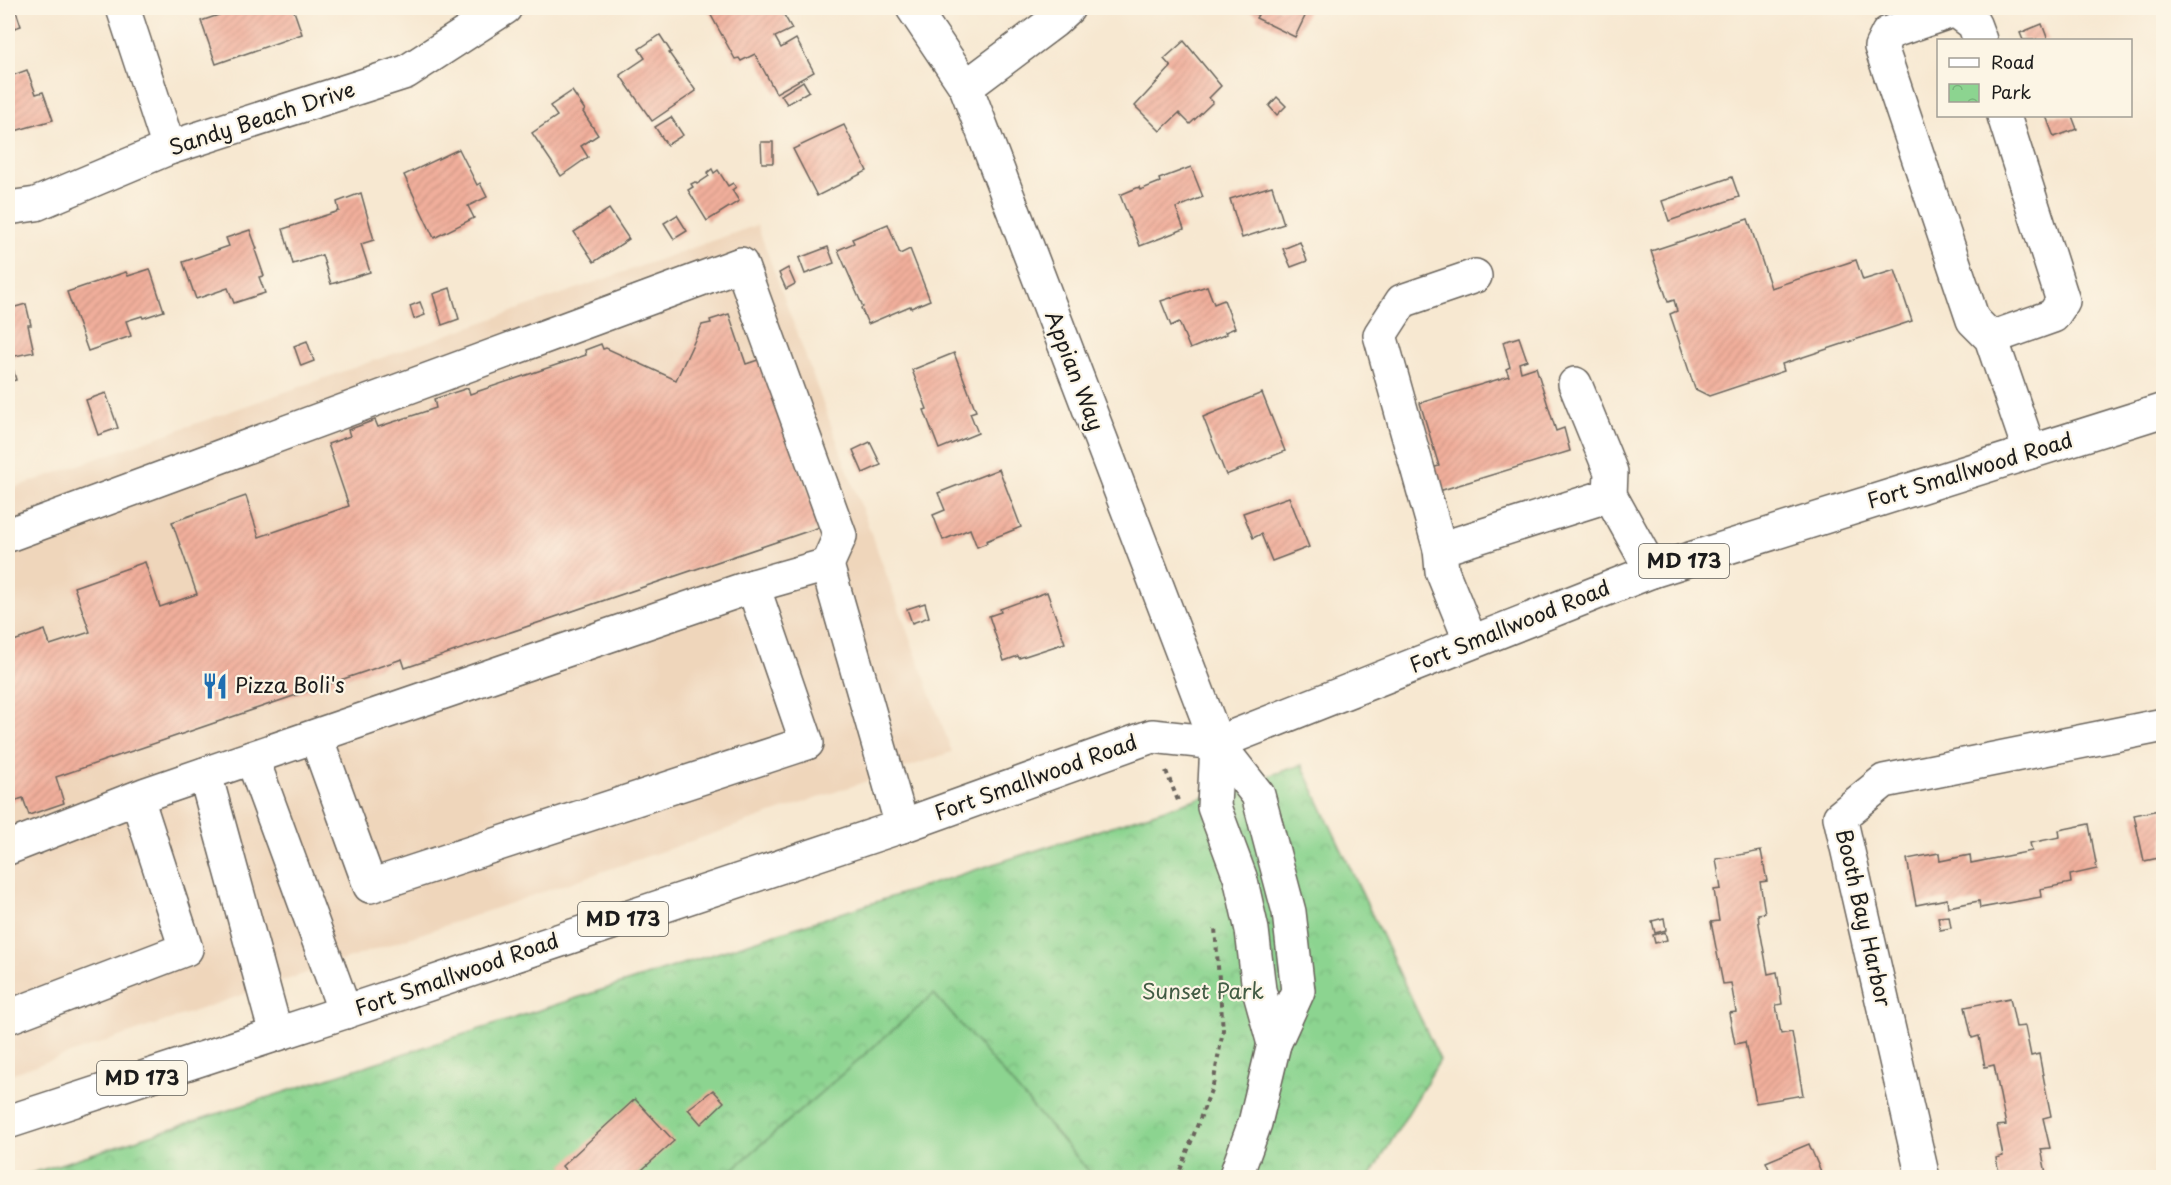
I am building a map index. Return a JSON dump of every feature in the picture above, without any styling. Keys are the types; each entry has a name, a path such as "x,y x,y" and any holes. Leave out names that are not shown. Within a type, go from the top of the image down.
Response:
{"street":[{"path":"123,8 169,148"},
{"name":"Sandy Beach Drive","path":"8,208 36,204 169,148 406,72 505,8"},
{"name":"Appian Way","path":"913,8 966,87 1217,743"},
{"path":"966,87 1068,8"},
{"path":"1980,39 1974,24 1955,10 1888,33 1881,47 1973,320 1991,338 2030,452"},
{"path":"1991,338 2053,316 2063,301 2004,117"},
{"path":"8,534 741,264 840,536 827,565 902,826"},
{"path":"1471,642 1442,570 1440,549 1380,335 1402,301 1475,276"},
{"path":"1575,384 1611,472 1610,495 1652,571"},
{"name":"Fort Smallwood Road","path":"8,1122 902,826 1152,736 1217,743 1652,571 2163,410"},
{"path":"1440,549 1610,495"},
{"path":"8,848 205,774 753,586 827,565"},
{"path":"316,737 370,886 807,743 753,586"},
{"name":"Booth Bay Harbor","path":"1923,1178 1840,817 1884,781 2163,725"},
{"path":"1217,743 1214,807 1240,877 1252,930 1259,990 1274,1044"},
{"path":"1217,743 1258,795 1289,912 1298,991 1274,1044 1255,1123 1235,1178"},
{"path":"252,759 345,1012"},
{"path":"205,774 276,1034"},
{"path":"8,1017 186,949 137,798"}],"path":[{"path":"1152,736 1181,808"},
{"path":"1177,1178 1213,1085 1223,1030 1214,924"}],"shaded area":[{"path":"757,225 952,752 8,1075 8,490"}],"green space":[{"name":"Sunset Park","path":"1302,765 1440,1060 1370,1177 17,1178"},
{"path":"934,994 1094,1177 724,1177"}],"building":[{"path":"8,8 15,8 21,26 8,30"},
{"path":"239,8 293,8 302,34 216,64 201,21"},
{"path":"707,8 780,8 792,29 775,37 781,48 796,39 814,72 776,93 755,54 741,61 739,58 735,59"},
{"path":"1243,8 1309,8 1295,37 1256,18 1258,15"},
{"path":"2042,24 2048,39 2023,39 2020,33"},
{"path":"660,35 671,52 669,53 696,91 652,121 620,75 645,58 639,49"},
{"path":"1184,41 1221,86 1209,98 1213,102 1190,124 1179,113 1160,131 1135,106 1171,67 1164,59"},
{"path":"27,70 36,94 43,92 53,120 8,133 8,77"},
{"path":"803,81 809,91 787,104 781,95"},
{"path":"572,91 598,135 581,146 588,157 561,176 532,133 557,116 550,106"},
{"path":"1277,97 1286,106 1277,115 1269,106"},
{"path":"671,117 683,135 667,145 655,127"},
{"path":"2046,117 2072,117 2077,129 2054,137"},
{"path":"844,125 867,171 817,196 793,149"},
{"path":"761,142 773,142 773,163 762,163"},
{"path":"459,149 477,185 480,183 487,197 468,206 474,218 434,238 404,175"},
{"path":"1191,167 1203,197 1176,208 1184,229 1140,246 1120,195 1139,187 1140,190 1160,182 1159,179"},
{"path":"712,169 714,173 718,170 728,186 733,183 736,187 732,190 739,201 707,221 688,190 693,187 691,184 695,182 697,184 709,176 707,173"},
{"path":"1732,177 1739,197 1669,221 1662,201"},
{"path":"1272,186 1284,224 1242,238 1230,199"},
{"path":"361,193 374,240 361,244 370,272 331,284 322,255 293,264 283,229 339,211 337,202"},
{"path":"609,209 629,239 594,262 574,232"},
{"path":"677,215 687,231 674,239 664,223"},
{"path":"1748,219 1771,288 1856,260 1863,280 1895,270 1912,321 1782,364 1784,371 1709,396 1695,389 1670,314 1677,311 1674,300 1668,302 1651,251"},
{"path":"888,224 900,254 910,249 930,300 868,324 838,250 854,243 852,239"},
{"path":"250,230 264,276 259,277 265,293 234,303 228,288 196,299 183,262 229,246 226,238"},
{"path":"1300,242 1307,261 1291,267 1283,249"},
{"path":"828,247 834,263 805,274 799,258"},
{"path":"788,268 795,284 786,289 779,273"},
{"path":"150,269 164,311 126,321 131,336 88,351 67,292 126,272 128,276"},
{"path":"1207,286 1214,304 1224,300 1235,328 1225,332 1227,334 1190,349 1179,322 1171,326 1161,301"},
{"path":"450,288 459,319 442,325 433,294"},
{"path":"420,302 425,315 414,319 410,306"},
{"path":"26,304 34,352 10,357 16,380 8,382 8,309"},
{"path":"729,314 746,364 761,359 820,527 405,668 402,659 56,777 64,803 29,815 23,798 8,803 8,643 45,630 50,645 90,632 74,587 145,562 160,607 197,594 172,522 246,496 259,537 349,506 328,444 350,436 348,430 375,420 378,427 436,408 434,399 468,388 470,394 586,355 585,350 601,344 603,349 606,348 676,380 702,325"},
{"path":"1519,337 1527,360 1519,363 1521,372 1536,367 1556,431 1564,428 1570,451 1439,491 1432,468 1439,466 1420,403 1509,376 1506,369 1510,367 1503,342"},
{"path":"307,341 314,361 301,366 294,346"},
{"path":"954,353 976,411 970,413 978,433 939,449 912,370"},
{"path":"106,393 118,428 98,435 86,400"},
{"path":"1262,393 1285,451 1226,475 1203,417"},
{"path":"870,442 881,465 863,473 853,450"},
{"path":"999,469 1021,527 977,547 970,529 943,540 933,515 945,510 938,493"},
{"path":"1289,497 1309,547 1272,561 1261,534 1253,538 1243,513"},
{"path":"1047,592 1065,643 1004,661 989,616 1001,612 1000,609"},
{"path":"925,603 929,617 912,623 907,609"},
{"path":"2164,809 2164,857 2144,861 2134,815"},
{"path":"2089,824 2097,869 2070,875 2071,883 2040,889 2041,897 1980,908 1979,901 1948,907 1947,899 1916,905 1907,859 1939,853 1940,861 1970,855 1971,863 2032,851 2030,843 2060,837 2059,830"},
{"path":"1761,851 1767,881 1760,882 1765,913 1758,914 1759,924 1768,974 1777,972 1782,1004 1776,1005 1781,1034 1792,1032 1803,1095 1756,1103 1745,1042 1735,1044 1729,1013 1736,1012 1731,983 1723,984 1711,922 1719,921 1714,890 1721,889 1716,859"},
{"path":"1949,916 1951,928 1940,930 1938,917"},
{"path":"1664,918 1666,930 1655,933 1652,921"},
{"path":"1665,932 1667,940 1655,943 1653,935"},
{"path":"2010,998 2016,1027 2025,1026 2031,1056 2039,1054 2051,1116 2043,1118 2050,1148 2041,1149 2047,1178 2000,1178 1996,1158 2003,1156 1997,1126 2006,1125 1994,1065 1985,1067 1979,1036 1972,1038 1965,1007"},
{"path":"713,1090 724,1102 701,1124 688,1109"},
{"path":"635,1099 674,1141 633,1178 572,1178 562,1166"},
{"path":"1809,1144 1822,1174 1815,1178 1773,1178 1766,1162"}],"place":[{"name":"Pizza Boli's","path":"215,686"}]}
